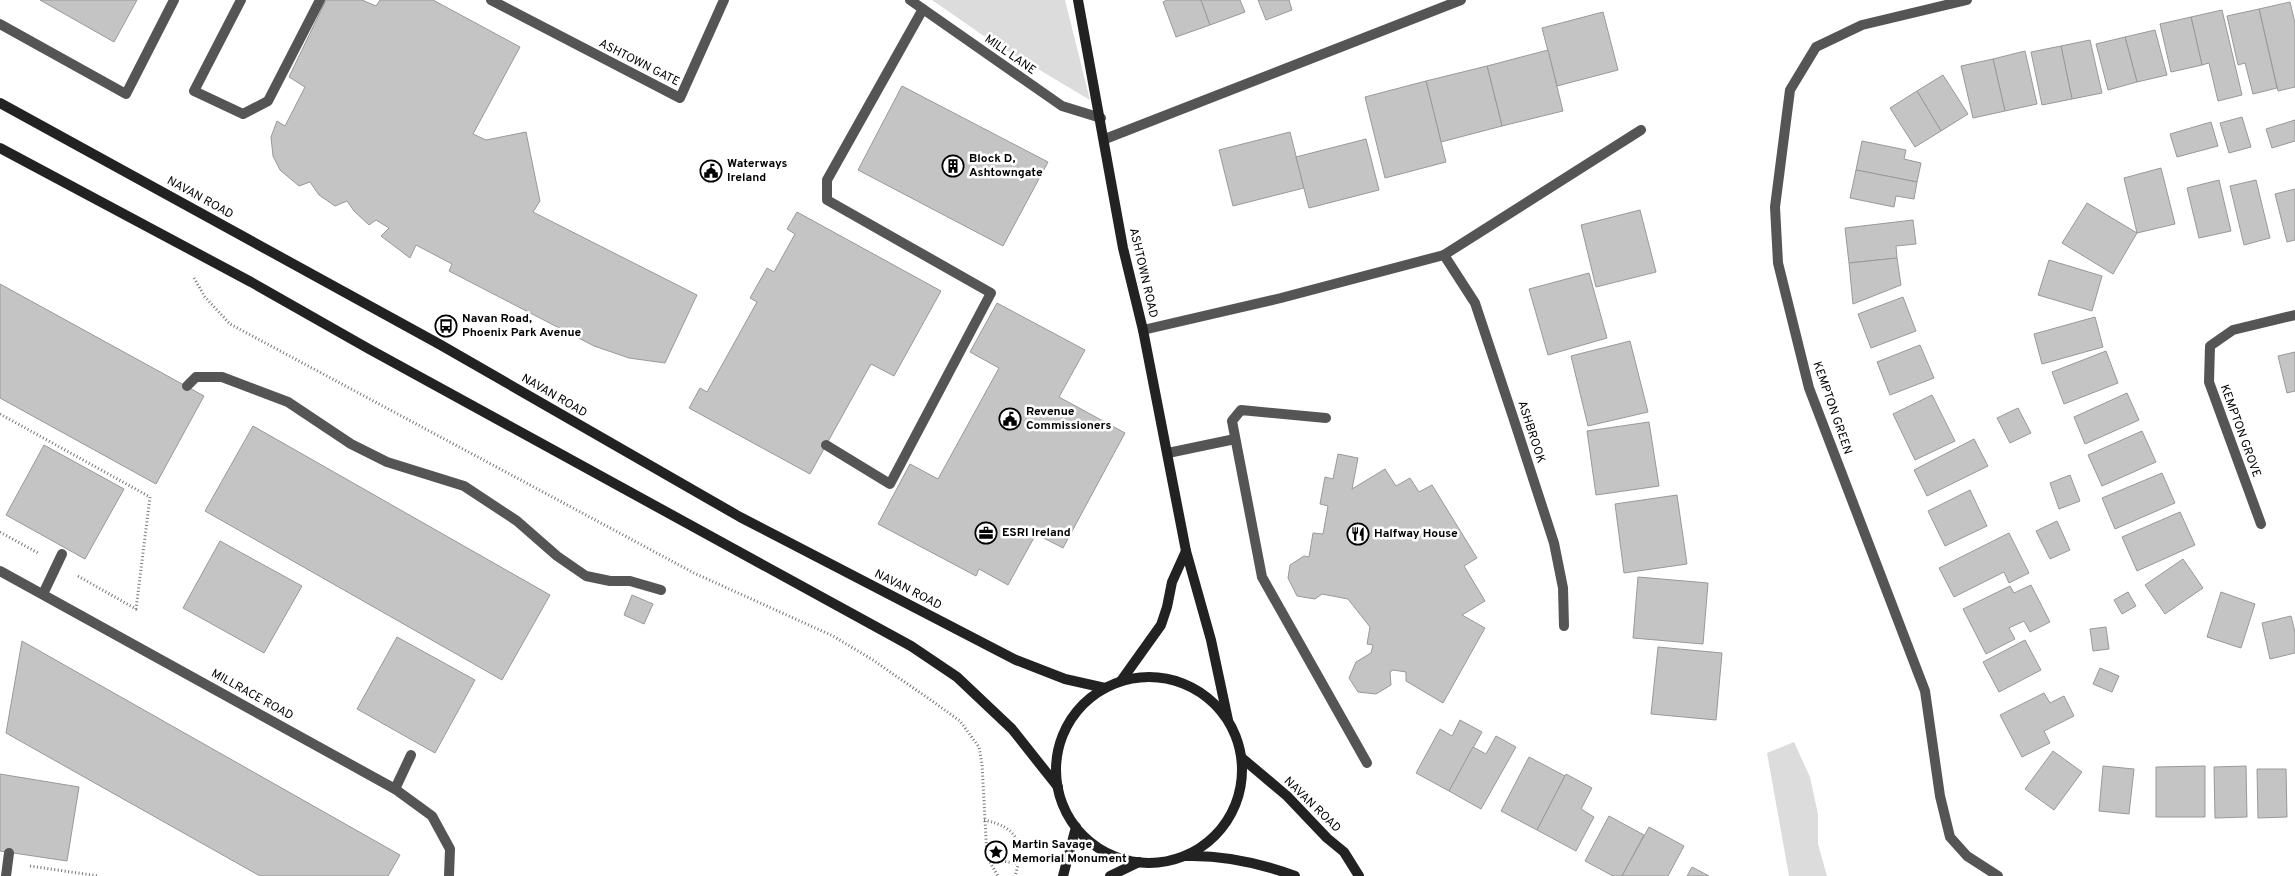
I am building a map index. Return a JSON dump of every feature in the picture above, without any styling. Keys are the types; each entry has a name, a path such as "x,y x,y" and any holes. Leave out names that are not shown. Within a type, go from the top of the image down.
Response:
{"main road":[{"name":"ASHTOWN ROAD","path":"1078,0 1105,139 1123,248 1143,330 1186,551 1211,640 1228,720"},
{"name":"NAVAN ROAD","path":"0,103 439,344 740,517 1016,660 1065,679 1105,688"},
{"path":"0,148 251,282 369,350 912,646 957,677 1012,729 1058,787"},
{"path":"1121,681 1161,625 1172,582 1186,551"},
{"path":"1184,856 1215,836 1233,811 1241,787 1242,758 1237,739 1228,720 1208,697 1190,686 1170,679 1150,677 1121,681 1105,688 1090,698 1077,711 1066,727 1059,746 1056,766 1058,787 1064,809 1076,827 1092,843 1105,852 1139,862 1162,862 1184,856 1210,856 1240,860 1295,876"},
{"name":"NAVAN ROAD","path":"1242,758 1287,796 1327,838 1344,852 1359,876"},
{"path":"1062,876 1076,827"},
{"path":"1110,876 1139,862"}],"street":[{"path":"0,24 126,94 174,0"},
{"path":"241,0 194,91 243,114 268,101 320,0"},
{"name":"ASHTOWN GATE","path":"491,0 680,98 724,0"},
{"name":"MILL LANE","path":"910,0 1062,106 1101,118"},
{"path":"1105,139 1461,0"},
{"name":"KEMPTON GREEN","path":"1967,0 1862,25 1816,47 1790,90 1775,207 1778,263 1809,388 1925,691 1940,796 1950,837 1967,856 1998,876"},
{"path":"826,445 890,484 991,293 827,200 827,180 923,9"},
{"path":"1143,330 1281,298 1444,255 1641,130"},
{"name":"ASHBROOK","path":"1444,255 1475,303 1513,416 1554,543 1564,588 1564,626"},
{"name":"KEMPTON GROVE","path":"2261,524 2209,382 2210,346 2233,330 2295,315"},
{"path":"187,386 196,376 222,376 288,402 351,444 387,462 464,486 517,521 557,556 586,576 610,581 630,581 661,590"},
{"path":"1326,418 1241,410 1232,421 1262,577 1367,763"},
{"path":"1168,453 1236,438"},
{"path":"43,594 62,554"},
{"name":"MILLRACE ROAD","path":"0,571 395,789 432,816 450,849 449,876"},
{"path":"395,789 411,755"},
{"path":"6,876 8,858"}],"path":[{"path":"191,273 205,297 230,324 694,573 833,636 920,692 960,722 978,747 982,764 984,820 988,858 998,876"},
{"path":"0,414 150,497 136,609 0,532"},
{"path":"984,820 1009,828 1019,845 1018,864 1014,876"},
{"path":"8,858 99,876"},
{"path":"988,858 1018,864"}],"shaded area":[{"path":"932,0 1065,0 1090,100 994,43"},
{"path":"1794,742 1810,777 1818,814 1818,844 1827,876 1789,876 1767,753"}],"building":[{"path":"40,0 137,0 114,42"},
{"path":"326,0 362,0 376,6 380,0 433,0 520,47 473,134 486,140 526,132 540,201 533,212 697,295 665,363 629,358 594,346 449,271 452,264 416,245 410,258 381,236 389,228 376,220 369,225 354,211 347,201 335,206 319,195 310,182 299,186 280,170 273,156 271,137 277,121 285,126 305,87 289,77"},
{"path":"1167,0 1201,0 1210,25 1176,37 1163,2"},
{"path":"1201,0 1240,0 1245,12 1210,25"},
{"path":"1258,0 1289,0 1292,10 1266,20"},
{"path":"2290,2 2295,23 2295,87 2278,91 2259,9"},
{"path":"2259,9 2277,88 2253,94 2245,63 2238,65 2227,16"},
{"path":"2222,10 2242,95 2218,101 2209,63 2202,65 2191,17"},
{"path":"1603,12 1618,70 1557,86 1542,28"},
{"path":"2191,17 2202,65 2171,72 2160,24"},
{"path":"2155,30 2167,75 2137,82 2125,37"},
{"path":"2125,37 2137,82 2108,90 2096,44"},
{"path":"2090,40 2102,93 2072,99 2061,46"},
{"path":"2061,46 2072,99 2042,105 2031,52"},
{"path":"1548,50 1563,111 1502,126 1487,66"},
{"path":"2025,51 2037,104 2005,111 1993,59"},
{"path":"1993,59 2005,111 1973,118 1961,66"},
{"path":"1487,66 1502,126 1441,142 1426,81"},
{"path":"1943,75 1968,114 1941,131 1917,91"},
{"path":"1426,81 1446,162 1385,178 1365,97"},
{"name":"Block D, Ashtowngate","path":"902,86 1048,162 1003,246 858,170"},
{"path":"1917,91 1941,131 1915,147 1890,108"},
{"path":"2242,117 2251,147 2229,153 2220,123"},
{"path":"2295,120 2295,141 2272,148 2266,129"},
{"path":"2211,122 2218,146 2177,157 2170,134"},
{"path":"1290,132 1304,188 1233,206 1219,150"},
{"path":"1366,139 1379,190 1309,208 1296,157"},
{"path":"1862,141 1906,150 1904,159 1921,163 1917,182 1856,170"},
{"path":"2161,168 2175,224 2137,233 2124,178"},
{"path":"1856,170 1917,182 1914,199 1896,196 1894,207 1850,198"},
{"path":"2219,180 2231,231 2199,238 2187,188"},
{"path":"2256,180 2270,238 2244,245 2230,186"},
{"path":"2295,189 2295,240 2287,242 2275,194"},
{"path":"2087,203 2137,233 2113,274 2062,243"},
{"path":"1640,210 1656,272 1596,287 1581,225"},
{"path":"797,212 941,291 894,376 871,364 810,474 689,408 700,388 707,392 757,302 750,298 767,268 774,272 795,234 787,229"},
{"path":"1913,220 1916,244 1896,246 1897,258 1849,263 1845,228"},
{"path":"1897,258 1901,285 1853,304 1849,263"},
{"path":"2049,260 2102,276 2092,311 2038,295"},
{"path":"1589,273 1607,338 1548,355 1529,289"},
{"path":"0,284 204,396 156,484 0,398"},
{"path":"1903,297 1916,331 1871,348 1858,314"},
{"path":"997,303 1085,350 1059,397 1125,433 1063,548 1036,534 1008,585 979,569 976,576 878,524 910,464 938,479 999,368 970,352"},
{"path":"2095,317 2103,347 2042,364 2034,334"},
{"path":"1630,341 1648,412 1588,426 1571,356"},
{"path":"1920,345 1934,378 1890,395 1877,362"},
{"path":"2106,351 2118,383 2064,404 2052,372"},
{"path":"2295,352 2295,391 2287,393 2278,356"},
{"path":"2127,393 2139,420 2085,444 2074,417"},
{"path":"1932,395 1955,441 1915,460 1893,414"},
{"path":"2018,408 2031,433 2010,443 1997,418"},
{"path":"1649,422 1659,486 1596,495 1587,431"},
{"path":"253,426 550,595 502,680 205,511"},
{"path":"2142,431 2156,462 2102,486 2088,455"},
{"path":"1974,439 1988,466 1927,496 1914,470"},
{"path":"44,445 124,489 85,559 6,515"},
{"name":"Halfway House","path":"1338,454 1358,458 1352,489 1385,469 1396,486 1410,478 1419,492 1432,485 1477,558 1464,566 1485,601 1462,615 1485,628 1443,703 1406,681 1406,672 1393,670 1390,672 1391,685 1376,694 1358,692 1349,678 1356,662 1371,653 1373,645 1367,644 1370,627 1348,599 1322,594 1315,599 1297,596 1288,578 1290,565 1304,556 1309,557 1313,533 1323,534 1328,506 1320,504 1325,477 1333,479"},
{"path":"2162,473 2175,503 2115,529 2102,498"},
{"path":"2070,475 2080,501 2059,509 2050,483"},
{"path":"1970,490 1987,526 1945,546 1928,511"},
{"path":"1677,495 1687,564 1624,573 1615,504"},
{"path":"2180,512 2195,545 2137,571 2122,537"},
{"path":"2057,521 2070,550 2050,559 2036,531"},
{"path":"2009,533 2029,573 2009,583 2004,572 1954,597 1939,568"},
{"path":"220,541 302,586 264,653 183,608"},
{"path":"2183,559 2203,588 2165,614 2145,585"},
{"path":"1638,577 1708,583 1703,644 1633,638"},
{"path":"2031,585 2050,622 2030,632 2024,621 2009,628 2015,639 1986,654 1963,609 2010,586 2014,593"},
{"path":"2128,592 2136,606 2122,614 2114,600"},
{"path":"2221,592 2255,604 2241,648 2207,637"},
{"path":"632,595 653,604 644,624 624,615"},
{"path":"2291,616 2295,632 2295,653 2270,659 2262,623"},
{"path":"2106,627 2109,649 2093,651 2090,629"},
{"path":"397,637 475,680 435,753 357,709"},
{"path":"2025,640 2041,670 1999,692 1983,662"},
{"path":"22,641 400,855 388,876 260,876 6,733"},
{"path":"1658,647 1722,653 1716,720 1651,714"},
{"path":"2100,668 2119,676 2112,692 2093,684"},
{"path":"2044,693 2050,703 2064,696 2074,716 2044,731 2050,743 2022,757 2000,715"},
{"path":"1460,720 1482,732 1449,791 1416,773 1440,729 1452,736"},
{"path":"1496,736 1516,747 1481,809 1449,791 1473,747 1486,754"},
{"path":"2053,751 2082,772 2054,810 2025,789"},
{"path":"1529,757 1565,776 1537,830 1501,811"},
{"path":"2103,766 2134,769 2129,814 2099,811"},
{"path":"2205,766 2205,817 2156,817 2156,767"},
{"path":"2246,766 2247,817 2215,818 2214,767"},
{"path":"2257,769 2286,769 2287,817 2258,818"},
{"path":"0,774 79,787 67,861 0,851"},
{"path":"1566,774 1592,788 1581,809 1594,817 1576,851 1537,830"},
{"path":"1609,816 1644,835 1622,876 1613,876 1585,861"},
{"path":"1649,827 1684,846 1668,876 1622,876"},
{"path":"1692,867 1709,876 1687,876"}],"place":[{"name":"Block D, Ashtowngate","path":"953,166"},
{"name":"Waterways Ireland","path":"711,171"},
{"name":"Navan Road, Phoenix Park Avenue","path":"446,326"},
{"name":"Revenue Commissioners","path":"1010,419"},
{"name":"ESRI Ireland","path":"986,533"},
{"name":"Halfway House","path":"1358,534"},
{"name":"Martin Savage Memorial Monument","path":"996,852"}]}
